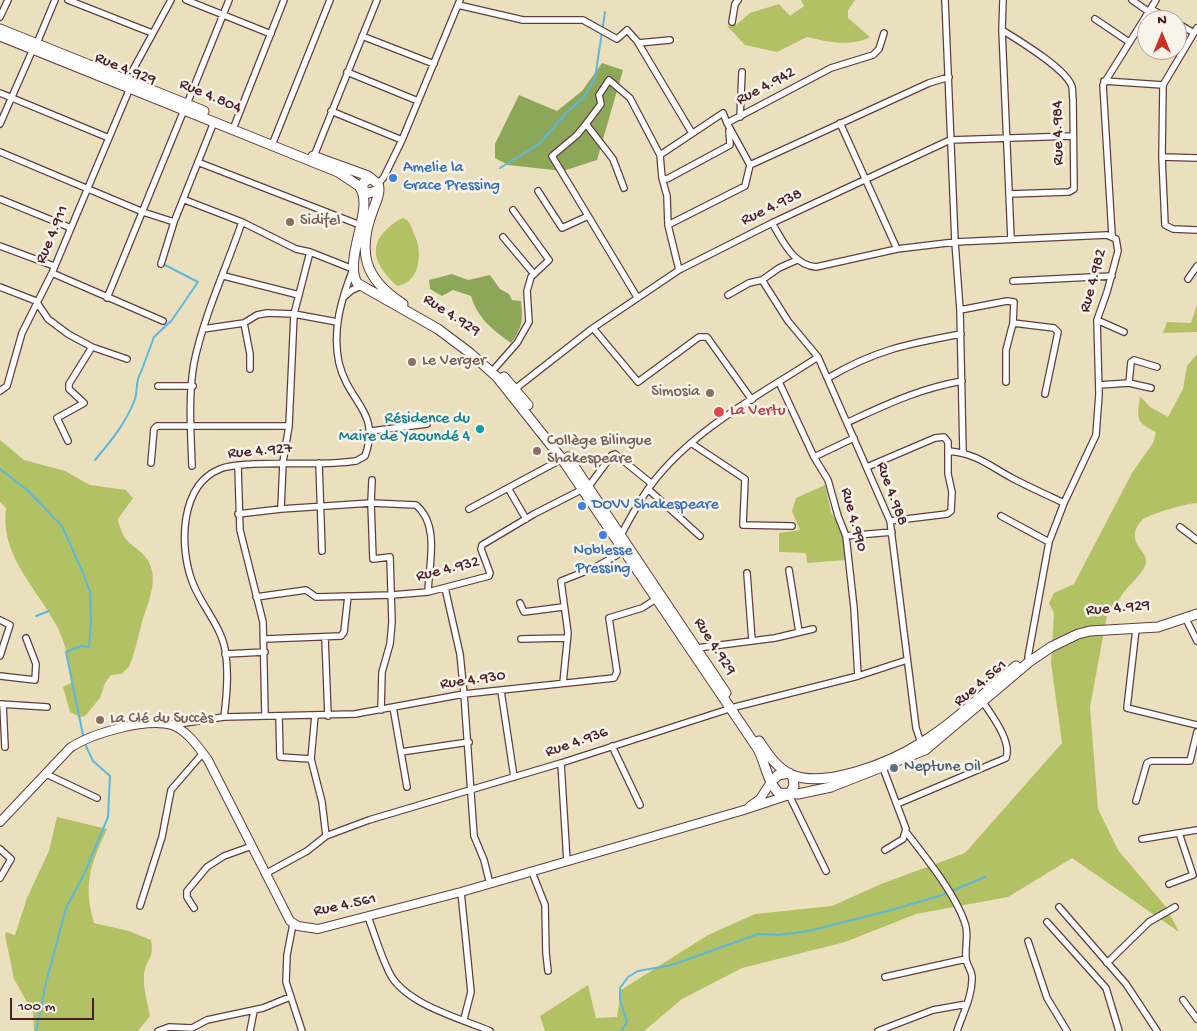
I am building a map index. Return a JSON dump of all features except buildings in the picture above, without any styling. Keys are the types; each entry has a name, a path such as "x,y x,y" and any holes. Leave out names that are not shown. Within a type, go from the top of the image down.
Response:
{"main road":[{"name":"Rue 4.804","path":"0,29 35,46 185,107 235,124 370,178 379,187"},
{"path":"0,36 35,46"},
{"path":"185,107 214,122 338,172 354,181 362,190 369,193 379,187"},
{"path":"353,269 363,264 371,272 370,282 362,286 355,280 353,269 364,202 362,190 364,182 370,178"},
{"name":"Rue 4.929","path":"379,187 366,228 364,246 371,272 388,294 463,340 495,368 515,389 621,535 697,648 765,763 773,785"},
{"name":"Rue 4.929","path":"362,286 438,329 484,364 509,392 585,487 624,551 732,707 768,754 789,773 815,779 840,777 902,753 922,743 1028,656 1050,641 1077,628 1089,625 1148,622 1180,615 1197,607"},
{"name":"Rue 4.561","path":"172,725 184,733 203,753 231,800 265,874 293,924 304,928 323,929 567,862 789,795 831,787 925,750 1029,662 1065,640 1090,631 1158,627 1197,614"},
{"path":"0,822 70,748 94,736 137,726 172,725"},
{"path":"789,773 793,777 794,786 789,795 782,794 773,785 778,775 789,773"},
{"name":"Rue 4.561","path":"744,810 760,799 773,785"}],"street":[{"path":"0,17 8,0"},
{"path":"0,124 55,0"},
{"path":"68,0 152,33"},
{"name":"Rue 4.911","path":"0,391 7,386 22,333 36,301 52,274 109,138 129,84 152,33 171,0"},
{"path":"186,0 271,34"},
{"path":"107,298 229,0"},
{"path":"235,124 284,0"},
{"path":"274,140 330,0"},
{"path":"314,156 377,0"},
{"path":"732,22 735,4 738,0"},
{"path":"945,0 954,242 961,334 963,452"},
{"path":"1132,0 1150,10 1156,0"},
{"path":"1005,1 1002,30 1010,240"},
{"path":"379,187 402,140 459,3 523,20 583,20 617,39 627,30 638,43 692,133"},
{"path":"1095,19 1129,42"},
{"name":"Rue 4.984","path":"1002,30 1035,51 1069,82 1073,99 1072,191 1009,194"},
{"path":"1112,235 1104,81 1137,30"},
{"name":"Rue 4.942","path":"660,155 723,113 727,123 830,68 872,55 880,49 884,33"},
{"path":"1195,33 1163,86 1162,157 1165,225 1173,229 1197,230"},
{"path":"362,36 434,64"},
{"path":"638,43 670,40"},
{"path":"347,72 418,101"},
{"path":"740,117 742,72"},
{"path":"750,165 840,123 949,76"},
{"path":"637,297 552,156 577,135 586,124 600,104 599,95 609,80 630,98 660,155 662,178 667,196 668,225 679,270"},
{"path":"1104,81 1163,86"},
{"path":"0,94 109,138"},
{"path":"331,111 402,140"},
{"path":"161,264 174,222 200,163 214,122"},
{"path":"668,225 745,186 750,165 727,123"},
{"path":"662,178 667,179 730,145 727,123"},
{"path":"840,123 897,249"},
{"path":"586,124 613,159 621,175 624,188"},
{"name":"Rue 4.938","path":"515,389 592,328 679,270 866,178 950,140 1073,136"},
{"path":"0,152 143,212 174,222"},
{"path":"1162,157 1197,158"},
{"path":"200,163 360,226"},
{"path":"538,191 562,228 588,216"},
{"path":"0,199 71,228"},
{"path":"185,200 242,222 296,249 310,252 353,269 342,298 337,322 338,353 346,385 369,423 371,431 427,424"},
{"path":"495,368 517,343 529,322 526,291 534,274 549,260 513,210"},
{"path":"192,466 190,425 194,364 208,311 224,276 242,222"},
{"path":"728,295 749,283 762,280 779,268 797,260 772,223"},
{"name":"Rue 4.982","path":"797,260 816,267 897,249 954,242 1112,235 1118,243 1112,276 1097,320 1099,385 1096,435 1064,503 1049,542 1028,656"},
{"path":"503,237 534,274"},
{"path":"0,246 54,266"},
{"path":"281,509 283,462 290,426 294,314 310,252"},
{"path":"1188,279 1197,266"},
{"path":"52,274 163,321"},
{"path":"224,276 299,295"},
{"path":"1013,281 1112,276"},
{"name":"Rue 4.988","path":"762,280 788,321 818,357 890,521 916,728 922,743"},
{"path":"342,298 352,290 362,286"},
{"path":"0,287 36,301 48,320 92,347 127,359"},
{"path":"960,310 1012,300 1015,306 1013,323 1007,344 1006,382"},
{"path":"204,329 244,323 262,313 294,314 337,322"},
{"path":"1097,320 1124,332"},
{"path":"244,323 250,354 250,369"},
{"path":"1013,323 1054,328 1058,332 1045,394"},
{"path":"592,328 638,382 699,337 708,337 752,400"},
{"path":"828,378 865,357 894,347 961,334"},
{"path":"68,441 57,418 84,403 68,386 92,347"},
{"path":"621,535 648,489 691,443 716,422 818,357"},
{"path":"1128,383 1131,362 1134,360 1157,367"},
{"path":"848,422 912,393 930,387 962,381"},
{"name":"Rue 4.990","path":"778,382 814,458 828,480 846,536 854,608 858,676"},
{"path":"1099,385 1128,383 1151,388"},
{"path":"158,386 193,386"},
{"path":"151,463 154,429 157,426 290,426"},
{"name":"Rue 4.927","path":"224,717 228,684 222,639 191,579 187,561 186,526 191,498 197,488 220,469 283,462 343,463 361,460 368,446 371,431"},
{"path":"867,467 938,437 946,439 949,451 948,474 952,492 951,511 947,514 890,521"},
{"path":"814,458 854,438"},
{"path":"691,443 745,479 743,525 792,526"},
{"path":"949,451 963,452 1013,479 1064,503"},
{"name":"Rue 4.932","path":"256,597 306,590 316,597 428,592 489,576 490,573 481,549 482,545 585,487 612,455 616,454 652,484"},
{"path":"469,509 562,459"},
{"path":"319,463 322,551"},
{"path":"238,466 240,530 263,622 265,639 265,714"},
{"path":"372,480 373,560 390,558 392,595 390,644 382,672 381,710"},
{"path":"508,488 526,519"},
{"path":"648,489 700,536"},
{"path":"238,514 321,506 412,503 425,515 431,533 428,592"},
{"path":"1001,516 1049,542"},
{"path":"1180,527 1197,540"},
{"path":"846,536 892,532"},
{"path":"564,683 566,638 568,633 561,581 594,568 624,551"},
{"path":"789,570 799,632"},
{"path":"746,573 752,641"},
{"path":"445,588 460,654 469,742 474,836 484,860 490,884"},
{"path":"265,639 325,638 343,635 348,596"},
{"name":"Rue 4.930","path":"224,717 265,714 280,716 328,716 381,710 464,694 614,678 617,672 609,618 642,608 656,598"},
{"path":"520,603 524,612 563,607"},
{"path":"1186,619 1197,641"},
{"path":"0,620 10,625 0,656"},
{"path":"697,648 752,641 813,629"},
{"path":"1136,629 1127,708 1197,725"},
{"path":"0,676 35,679 36,664 26,638"},
{"path":"325,638 328,716"},
{"path":"521,639 566,638"},
{"path":"225,654 265,652"},
{"name":"Rue 4.936","path":"265,874 307,851 326,836 369,820 514,778 732,707 858,676 907,660"},
{"path":"501,691 514,778"},
{"path":"897,804 1006,758 1008,751 1005,742 983,702"},
{"path":"5,747 1,704 47,707"},
{"path":"393,707 407,787"},
{"path":"315,715 311,759 322,802 326,836"},
{"path":"280,716 280,757 311,759"},
{"path":"172,725 224,717"},
{"path":"1136,801 1147,763 1151,761 1190,761 1197,732"},
{"path":"401,752 469,742"},
{"path":"612,746 640,805"},
{"path":"140,906 162,837 171,790 203,753"},
{"path":"561,763 567,862"},
{"path":"883,768 906,832 926,857 952,898 966,926 968,943 966,959 971,967 972,978 967,1004 957,1031"},
{"path":"46,774 97,798"},
{"path":"789,795 826,871"},
{"path":"1142,839 1197,830"},
{"path":"885,850 903,838 906,832"},
{"path":"1169,884 1192,876 1179,833"},
{"path":"194,908 187,897 187,891 207,866 224,856 252,846"},
{"path":"0,849 11,859 0,878"},
{"path":"532,872 544,905 548,971"},
{"path":"461,892 471,992 464,1019"},
{"path":"1059,907 1126,984 1157,1031"},
{"path":"1107,963 1149,922 1175,907"},
{"path":"368,917 389,973 401,986 431,1007 490,1031"},
{"path":"1047,922 1106,988 1119,1031"},
{"path":"293,924 286,971 290,997 301,1031"},
{"path":"1028,941 1047,998 1067,1031"},
{"path":"885,977 966,959"},
{"path":"158,1031 169,1027 192,1028 218,1017 254,1010 290,997"},
{"path":"1183,1000 1197,1019"},
{"path":"878,1031 932,1010 967,1004"},
{"path":"250,1031 254,1010"}],"green space":[{"path":"801,0 855,0 848,10 848,18 870,37 847,43 807,37 777,52 745,45 727,26 736,25 750,13 779,4 790,16 804,6"},
{"path":"602,63 623,70 597,160 563,171 508,165 495,158 495,144 519,95 557,111 582,91"},
{"path":"403,218 408,221 417,241 419,257 418,265 411,279 405,284 397,286 381,268 376,254 376,247 384,232 395,222"},
{"path":"452,274 468,280 490,275 500,289 509,294 512,300 521,301 521,323 511,343 492,328 482,317 471,296 453,290 442,296 430,289 429,280"},
{"path":"1197,305 1197,332 1163,333 1167,322 1191,323"},
{"path":"1197,354 1197,503 1153,515 1142,520 1138,526 1135,537 1145,556 1146,564 1141,573 1122,594 1117,605 1108,610 1090,707 1098,809 1118,850 1166,907 1179,932 1072,858 1008,897 916,914 845,942 742,968 682,999 644,1031 545,1031 540,1016 588,985 596,1018 617,1017 621,990 708,935 755,914 832,906 881,884 965,853 1062,743 1051,663 1054,613 1049,603 1054,593 1074,584 1132,473 1153,443 1156,432 1144,425 1139,418 1140,396 1150,407 1168,417 1183,389 1187,366"},
{"path":"0,440 24,460 65,471 90,485 126,490 133,498 118,519 126,539 143,554 151,566 153,574 152,590 129,667 121,674 111,675 105,683 100,698 85,716 80,717 70,712 63,687 71,683 68,659 61,635 20,568 8,540 5,525 6,508 0,502"},
{"path":"825,485 831,512 842,532 846,560 807,563 806,553 779,552 779,533 800,530 792,511 796,498"},
{"path":"57,817 107,829 96,854 90,875 89,897 94,923 129,931 151,940 152,952 144,971 145,991 150,1016 138,1031 34,1031 33,1013 14,979 5,935 6,932 15,935 27,898 49,851"}],"waterway":[{"path":"500,168 539,144 567,112 584,97 595,78 605,12"},
{"path":"141,372 154,337 172,320 198,282 163,264"},
{"path":"95,460 123,424 135,399 141,372"},
{"path":"0,469 27,490 62,526 90,592 91,623 89,647 81,646 66,652 83,735"},
{"path":"36,616 49,611"},
{"path":"36,1031 46,983 66,908 85,872 108,817 110,776 93,761 85,744"},
{"path":"621,1031 627,1022 620,1000 620,988 628,977 638,971 672,965 758,934 779,935 809,931 895,909 942,895 985,877"}],"place":[{"name":"Amelie la Grace Pressing","path":"393,178"},
{"name":"Sidifel","path":"290,222"},
{"name":"Le Verger","path":"412,362"},
{"name":"Simosia","path":"710,393"},
{"name":"La Vertu","path":"719,412"},
{"name":"Résidence du Maire de Yaoundé 4","path":"480,429"},
{"name":"Collège Bilingue Shakespeare","path":"537,451"},
{"name":"DOVV Shakespeare","path":"582,506"},
{"name":"Noblesse Pressing","path":"603,535"},
{"name":"La Clé du Succès","path":"100,720"},
{"name":"Neptune Oil","path":"894,768"}]}
